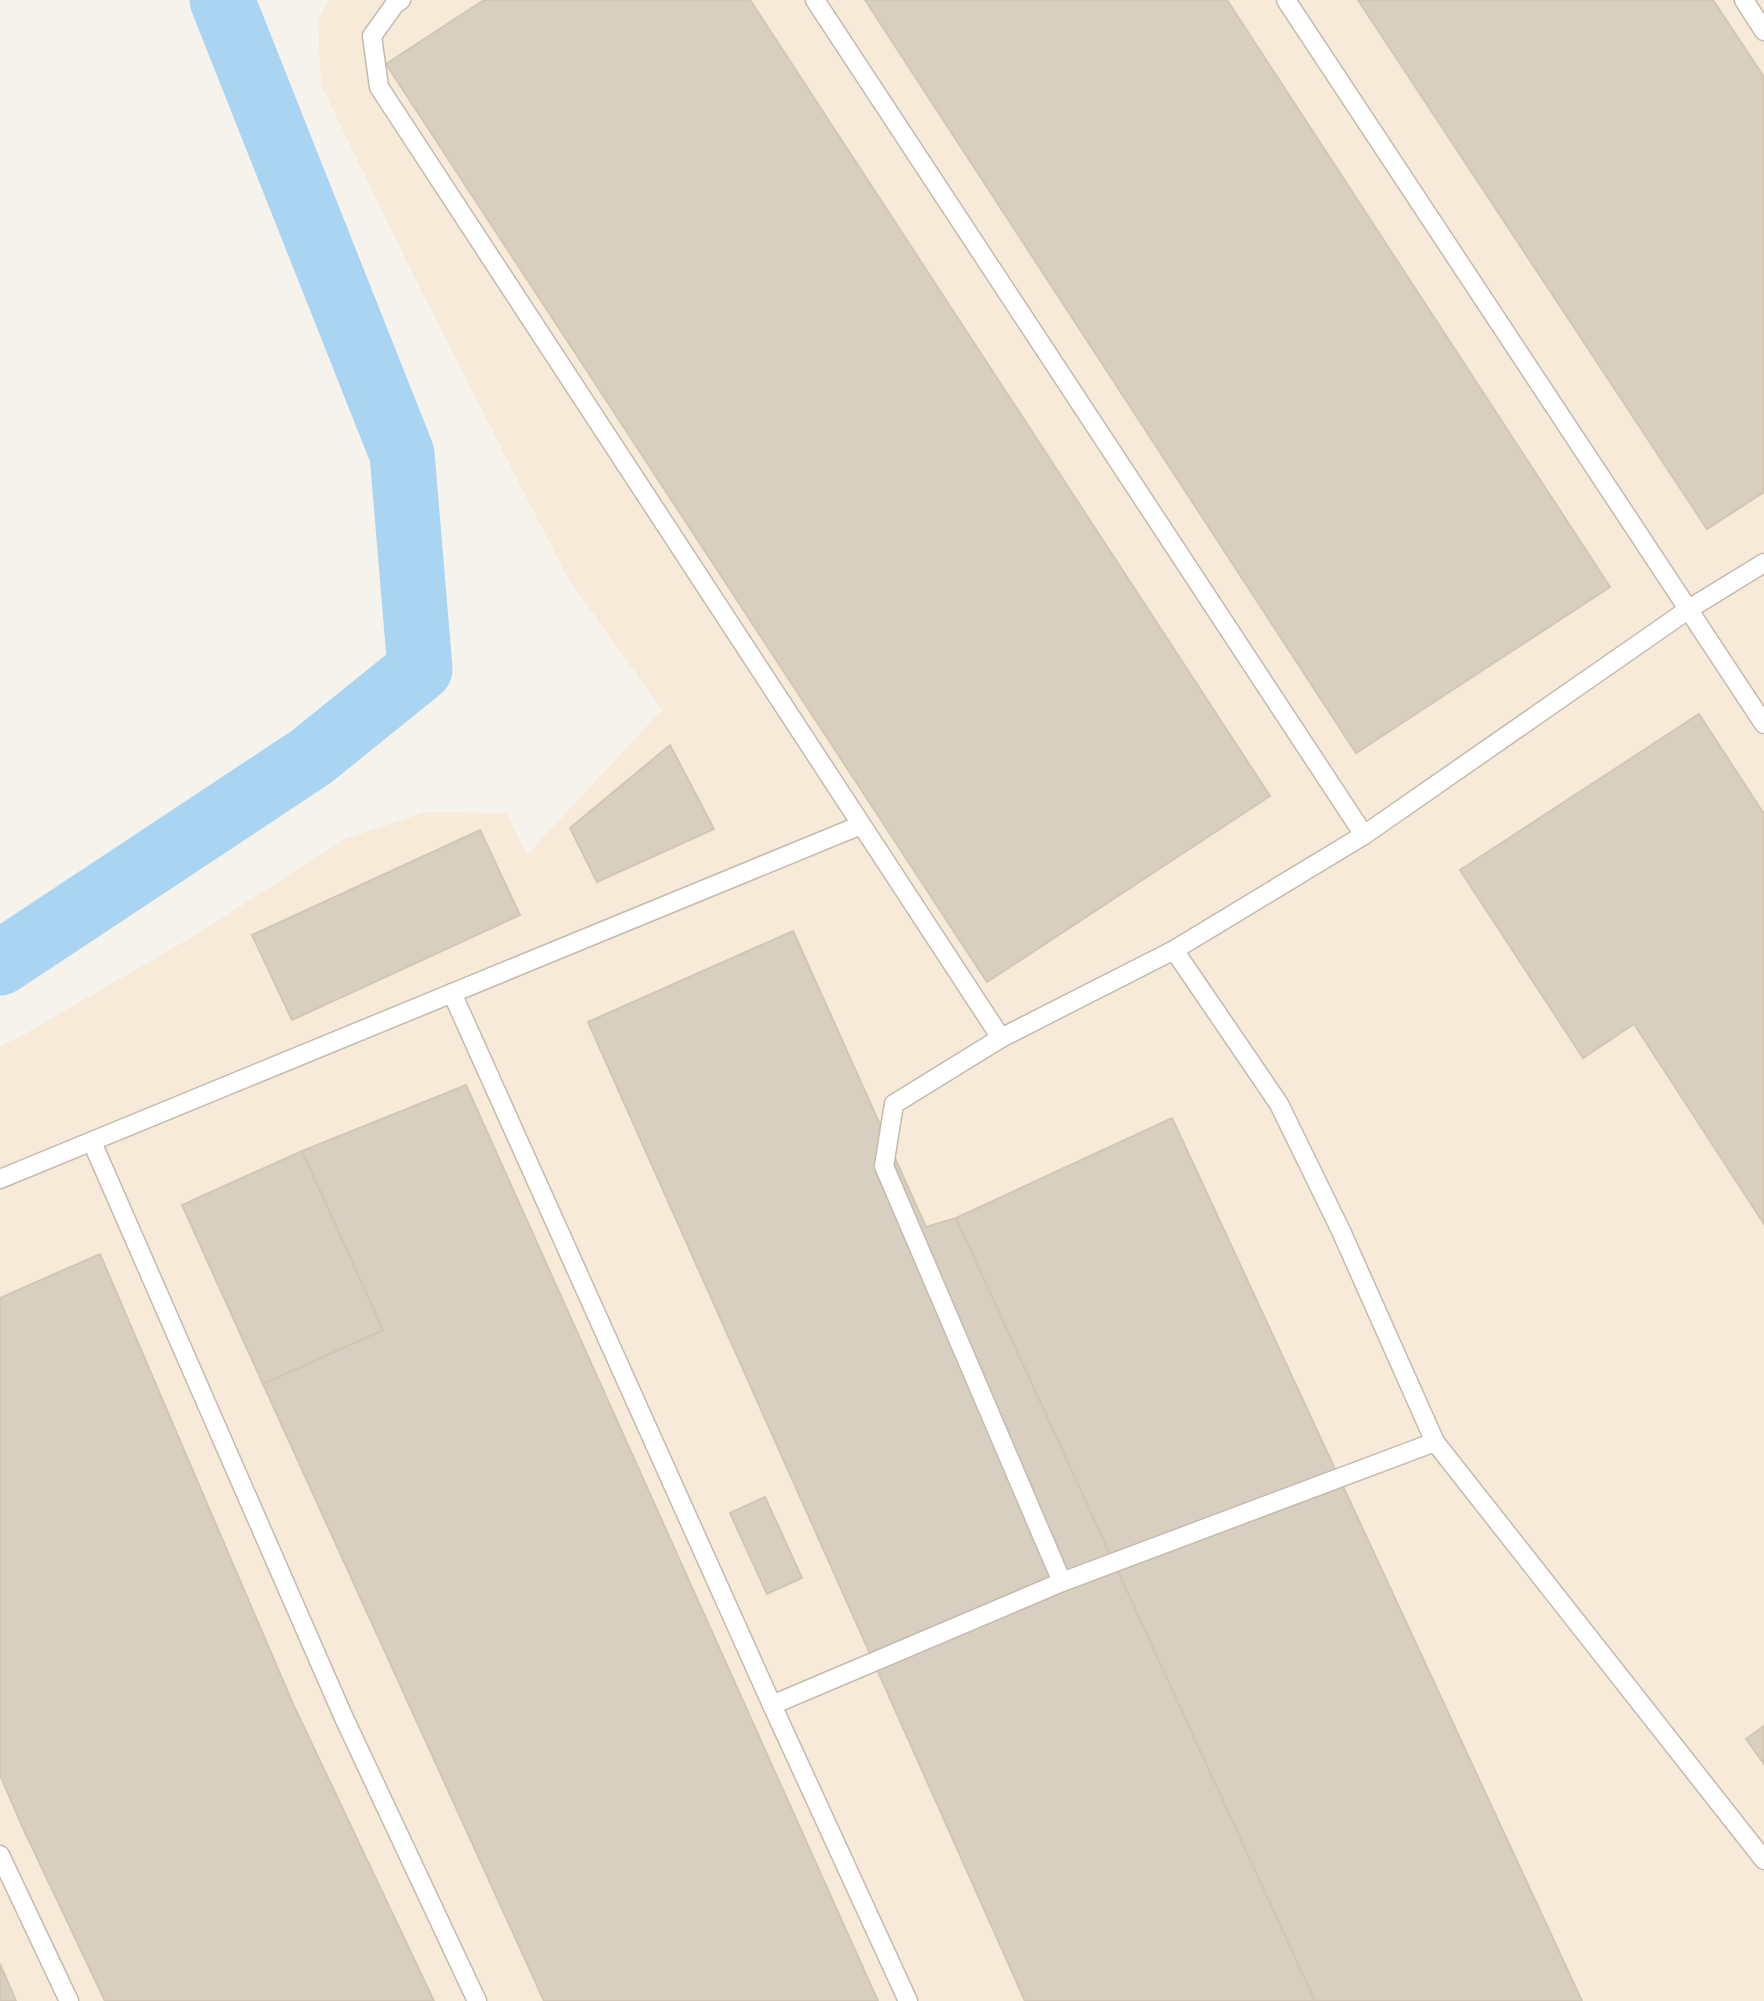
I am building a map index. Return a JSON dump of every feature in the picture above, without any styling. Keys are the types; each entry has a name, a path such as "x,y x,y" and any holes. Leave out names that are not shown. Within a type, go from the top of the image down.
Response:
{"lane":[{"path":"401,0 395,4 372,36 379,87 1001,1038"},
{"path":"815,0 1364,835"},
{"path":"1286,0 1764,724"},
{"path":"1744,0 1764,31"},
{"path":"1062,1582 884,1166 894,1104 1001,1038 1174,950 1364,835 1689,609 1764,564"},
{"path":"0,1179 861,825"},
{"path":"1174,950 1279,1104 1341,1231 1436,1442 1764,1860"},
{"path":"452,993 908,2001"},
{"path":"92,1142 344,1718 477,2001"},
{"path":"772,1705 1062,1582 1436,1442"},
{"path":"0,1855 69,2001"}],"shaded area":[{"path":"330,0 1764,0 1764,2001 0,2001 0,1046 199,933 345,839 426,812 506,813 527,855 662,710 567,577 409,266 321,85 318,20"}],"building":[{"path":"484,0 750,0 1270,796 987,982 386,64"},
{"path":"865,0 1227,0 1610,587 1356,753"},
{"path":"1358,0 1713,0 1764,77 1764,492 1707,529"},
{"path":"1699,714 1764,814 1764,1224 1634,1024 1583,1058 1460,870"},
{"path":"670,745 714,829 597,882 570,828"},
{"path":"480,830 520,915 292,1020 252,935"},
{"path":"793,931 926,1227 956,1218 1315,2001 1025,2001 588,1022"},
{"path":"466,1085 878,2001 544,2001 263,1384 383,1330 302,1151"},
{"path":"1172,1118 1582,2001 1315,2001 956,1218"},
{"path":"302,1151 383,1330 263,1384 182,1205"},
{"path":"100,1254 293,1704 434,2001 105,2001 22,1826 0,1775 0,1298"},
{"path":"765,1497 802,1578 767,1594 730,1513"},
{"path":"1764,1726 1764,1764 1746,1739"},
{"path":"0,1964 16,2001 0,2001"}],"waterway":[{"path":"0,963 311,757 420,669 402,454 222,0"}]}
